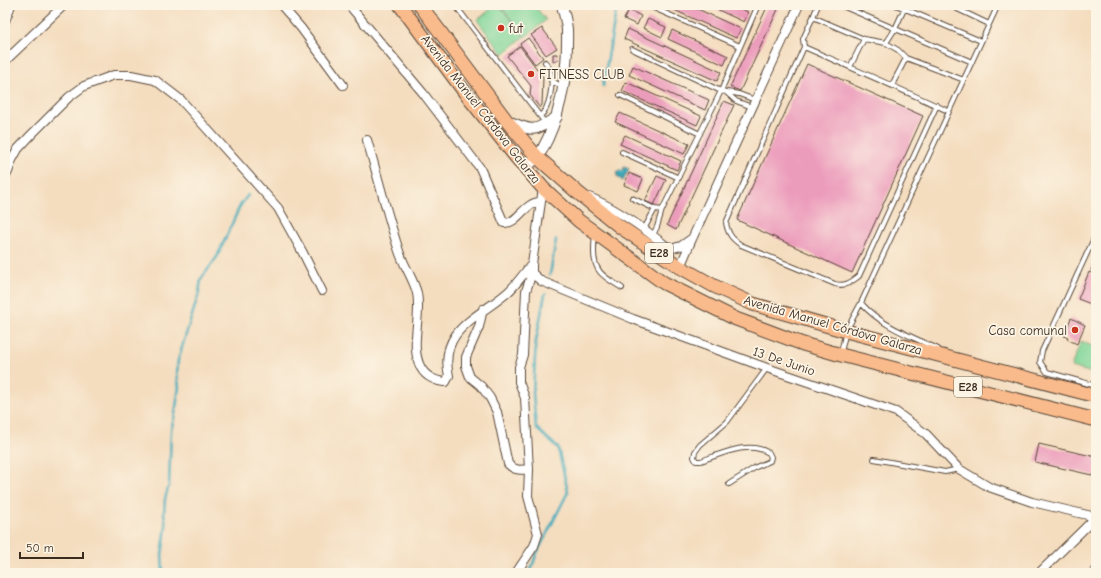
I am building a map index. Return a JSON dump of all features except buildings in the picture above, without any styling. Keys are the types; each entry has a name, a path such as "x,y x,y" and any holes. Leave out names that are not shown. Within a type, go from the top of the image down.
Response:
{"main road":[{"name":"Avenida Manuel Córdova Galarza","path":"400,5 455,80 543,188 579,221 664,283 736,319 803,344 840,355 1096,420"},
{"name":"Avenida Manuel Córdova Galarza","path":"420,5 506,120 537,157 618,226 714,286 753,304 846,331 1096,396"},
{"path":"455,80 468,69"}],"street":[{"path":"5,21 11,5"},
{"path":"5,60 64,5"},
{"path":"282,5 343,84"},
{"path":"349,5 423,93 480,168 504,223 511,222 533,203 541,202"},
{"path":"526,168 542,150 557,117 566,69 567,28 562,5"},
{"path":"681,265 799,5"},
{"path":"5,177 18,149 69,97 84,86 114,75 131,75 155,80 181,100 278,208 322,291"},
{"path":"506,120 530,129 538,129 543,120 557,117"},
{"path":"367,140 399,252 417,292 418,320 416,346 421,368 426,374 434,380 446,382 449,376 447,366 449,346 460,329 483,309 508,292 532,264"},
{"path":"516,573 534,546 538,534 528,496 529,469 525,398 519,382 519,367 523,355 526,291 532,273 543,188"},
{"path":"577,192 605,204 644,229 670,249 681,265"},
{"path":"670,249 681,246 692,239"},
{"name":"13 De Junio","path":"532,273 541,282 633,319 767,368 896,412 926,434 959,469 989,487 1032,502 1094,517"},
{"path":"483,309 479,327 466,357 466,366 470,377 481,386 498,412 508,464 513,469 529,469"},
{"path":"1039,573 1090,523 1094,517"}],"lane":[{"path":"455,5 527,102 543,120"},
{"path":"648,5 740,46"},
{"path":"652,235 657,227 662,210 722,91 758,5"},
{"path":"818,5 803,39 804,47 726,223 728,232 733,240 741,245 840,285 848,284 859,276 936,105"},
{"path":"840,5 972,62"},
{"path":"896,5 905,7 981,42"},
{"path":"949,5 989,24"},
{"path":"840,355 846,331 861,303 998,5"},
{"path":"886,43 895,29 905,7"},
{"path":"813,16 864,39 886,43 898,50 906,58 964,80"},
{"path":"850,67 864,39"},
{"path":"804,47 948,111"},
{"path":"632,49 726,93 736,101 754,104"},
{"path":"892,85 906,58"},
{"path":"543,120 544,113 549,102 551,80 550,70 545,62"},
{"path":"551,80 562,88"},
{"path":"726,93 739,94 754,104"},
{"path":"620,95 700,134"},
{"path":"622,152 679,178"},
{"path":"632,198 655,209 662,210"},
{"path":"644,229 655,209"},
{"path":"596,233 594,239 594,258 597,269 603,276 622,288"},
{"path":"1096,234 1042,351 1040,362 1047,372 1096,386"},
{"path":"861,303 870,313 884,322 964,362"},
{"path":"729,484 756,467 770,461 771,457 769,453 758,449 740,448 701,461 696,461 694,457 695,452 700,445 727,422 767,368"},
{"path":"874,460 945,472 959,469"}],"green space":[{"name":"fut","path":"496,5 499,5 524,37 503,54 477,20"},
{"name":"fut","path":"500,5 534,5 546,20 525,37"},
{"path":"1081,341 1096,348 1096,374 1071,367"}],"water":[{"path":"624,167 629,169 623,181 617,177 617,172 621,170 623,171"}],"waterway":[{"path":"603,86 617,5"},
{"path":"163,573 162,555 166,527 164,513 165,499 169,485 171,430 179,387 177,374 178,360 199,293 201,279 217,257 240,206 248,195"},
{"path":"550,275 556,240"},
{"path":"530,573 536,555 568,492 558,448 536,428 533,393 536,341 545,294"}],"place":[{"name":"fut","path":"501,28"},
{"name":"FITNESS CLUB","path":"531,74"},
{"name":"Casa comunal","path":"1075,330"}]}
